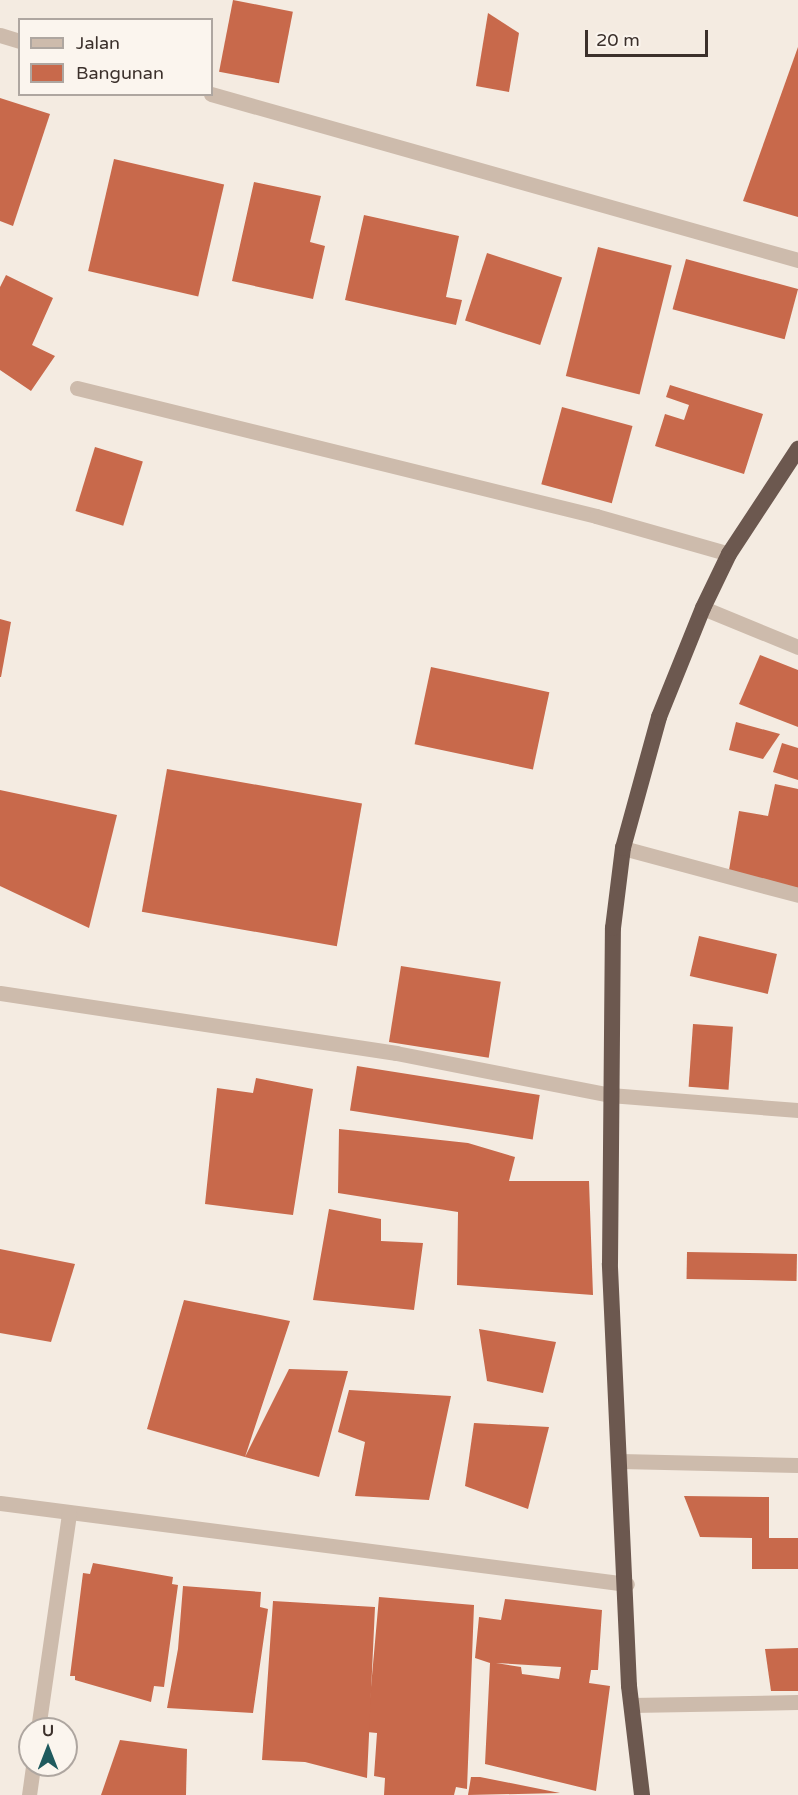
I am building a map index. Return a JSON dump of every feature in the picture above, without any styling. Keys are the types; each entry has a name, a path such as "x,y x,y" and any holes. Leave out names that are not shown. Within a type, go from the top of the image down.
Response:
{"highway":[{"path":"642,1795 631,1705 610,1263 613,928 623,848 659,717 703,608 729,554 798,449"}],"street":[{"path":"0,36 18,40"},
{"path":"213,95 798,260"},
{"path":"77,388 596,516 729,554"},
{"path":"703,608 798,647"},
{"path":"623,848 798,895"},
{"path":"0,993 396,1053 610,1095 798,1110"},
{"path":"620,1461 798,1466"},
{"path":"0,1503 627,1584"},
{"path":"40,1717 69,1513"},
{"path":"631,1705 798,1702"},
{"path":"29,1795 31,1777"}],"building":[{"path":"233,0 293,12 279,83 219,72"},
{"path":"488,13 519,33 509,92 476,86"},
{"path":"798,47 798,217 743,201"},
{"path":"0,98 50,114 13,226 0,221"},
{"path":"114,159 224,184 198,296 88,271"},
{"path":"254,182 321,196 310,242 325,246 313,299 232,281"},
{"path":"364,215 459,236 446,297 462,300 456,325 345,300"},
{"path":"598,247 672,265 640,394 566,376"},
{"path":"487,253 562,277 540,345 465,321"},
{"path":"686,259 798,289 785,339 673,309"},
{"path":"6,275 53,298 32,345 55,356 31,391 0,370 0,287"},
{"path":"670,385 763,414 744,474 655,446 665,414 684,420 689,405 666,397"},
{"path":"562,407 633,426 612,503 541,484"},
{"path":"95,447 143,462 123,526 75,511"},
{"path":"0,619 11,622 1,677 0,677"},
{"path":"760,655 798,670 798,727 739,704"},
{"path":"431,667 549,692 533,769 415,744"},
{"path":"736,722 780,734 763,759 729,750"},
{"path":"782,743 798,748 798,780 773,772"},
{"path":"167,769 362,803 337,946 142,912"},
{"path":"775,784 798,789 798,888 728,876 739,811 768,816"},
{"path":"0,790 117,815 89,928 0,886"},
{"path":"699,936 777,954 768,994 690,976"},
{"path":"401,966 501,982 489,1058 389,1042"},
{"path":"693,1024 733,1027 729,1090 689,1087"},
{"path":"357,1066 540,1095 533,1139 350,1110"},
{"path":"256,1078 313,1089 293,1215 205,1204 217,1088 253,1093"},
{"path":"339,1129 468,1143 515,1157 509,1181 589,1181 593,1295 457,1285 458,1212 338,1193"},
{"path":"329,1209 381,1219 381,1241 423,1243 414,1310 313,1300"},
{"path":"0,1249 75,1264 51,1342 0,1333"},
{"path":"687,1252 797,1254 797,1281 687,1279"},
{"path":"184,1300 290,1321 245,1457 147,1429"},
{"path":"479,1329 556,1342 543,1393 487,1381"},
{"path":"289,1369 348,1371 319,1477 245,1457"},
{"path":"349,1390 451,1396 429,1500 355,1496 365,1442 338,1432"},
{"path":"474,1423 549,1427 528,1509 465,1486"},
{"path":"684,1496 769,1497 769,1538 798,1538 798,1569 752,1569 752,1538 700,1537"},
{"path":"93,1563 173,1577 172,1584 178,1585 164,1687 154,1686 151,1702 75,1680 75,1676 70,1676 83,1573 90,1574"},
{"path":"183,1586 261,1592 260,1607 268,1609 253,1713 167,1708 178,1649"},
{"path":"379,1597 474,1605 467,1789 456,1787 454,1795 384,1795 385,1778 374,1776 377,1733 367,1732"},
{"path":"505,1599 602,1610 598,1670 591,1670 589,1683 610,1686 596,1791 485,1764 490,1663 475,1658 479,1617 501,1620","holes":["496,1663 561,1667 559,1679 522,1674 521,1667"]},
{"path":"273,1601 375,1607 367,1778 305,1762 262,1760"},
{"path":"798,1648 798,1691 771,1691 765,1649"},
{"path":"120,1740 187,1749 186,1795 101,1795"},
{"path":"471,1777 480,1777 560,1793 468,1795"}]}
